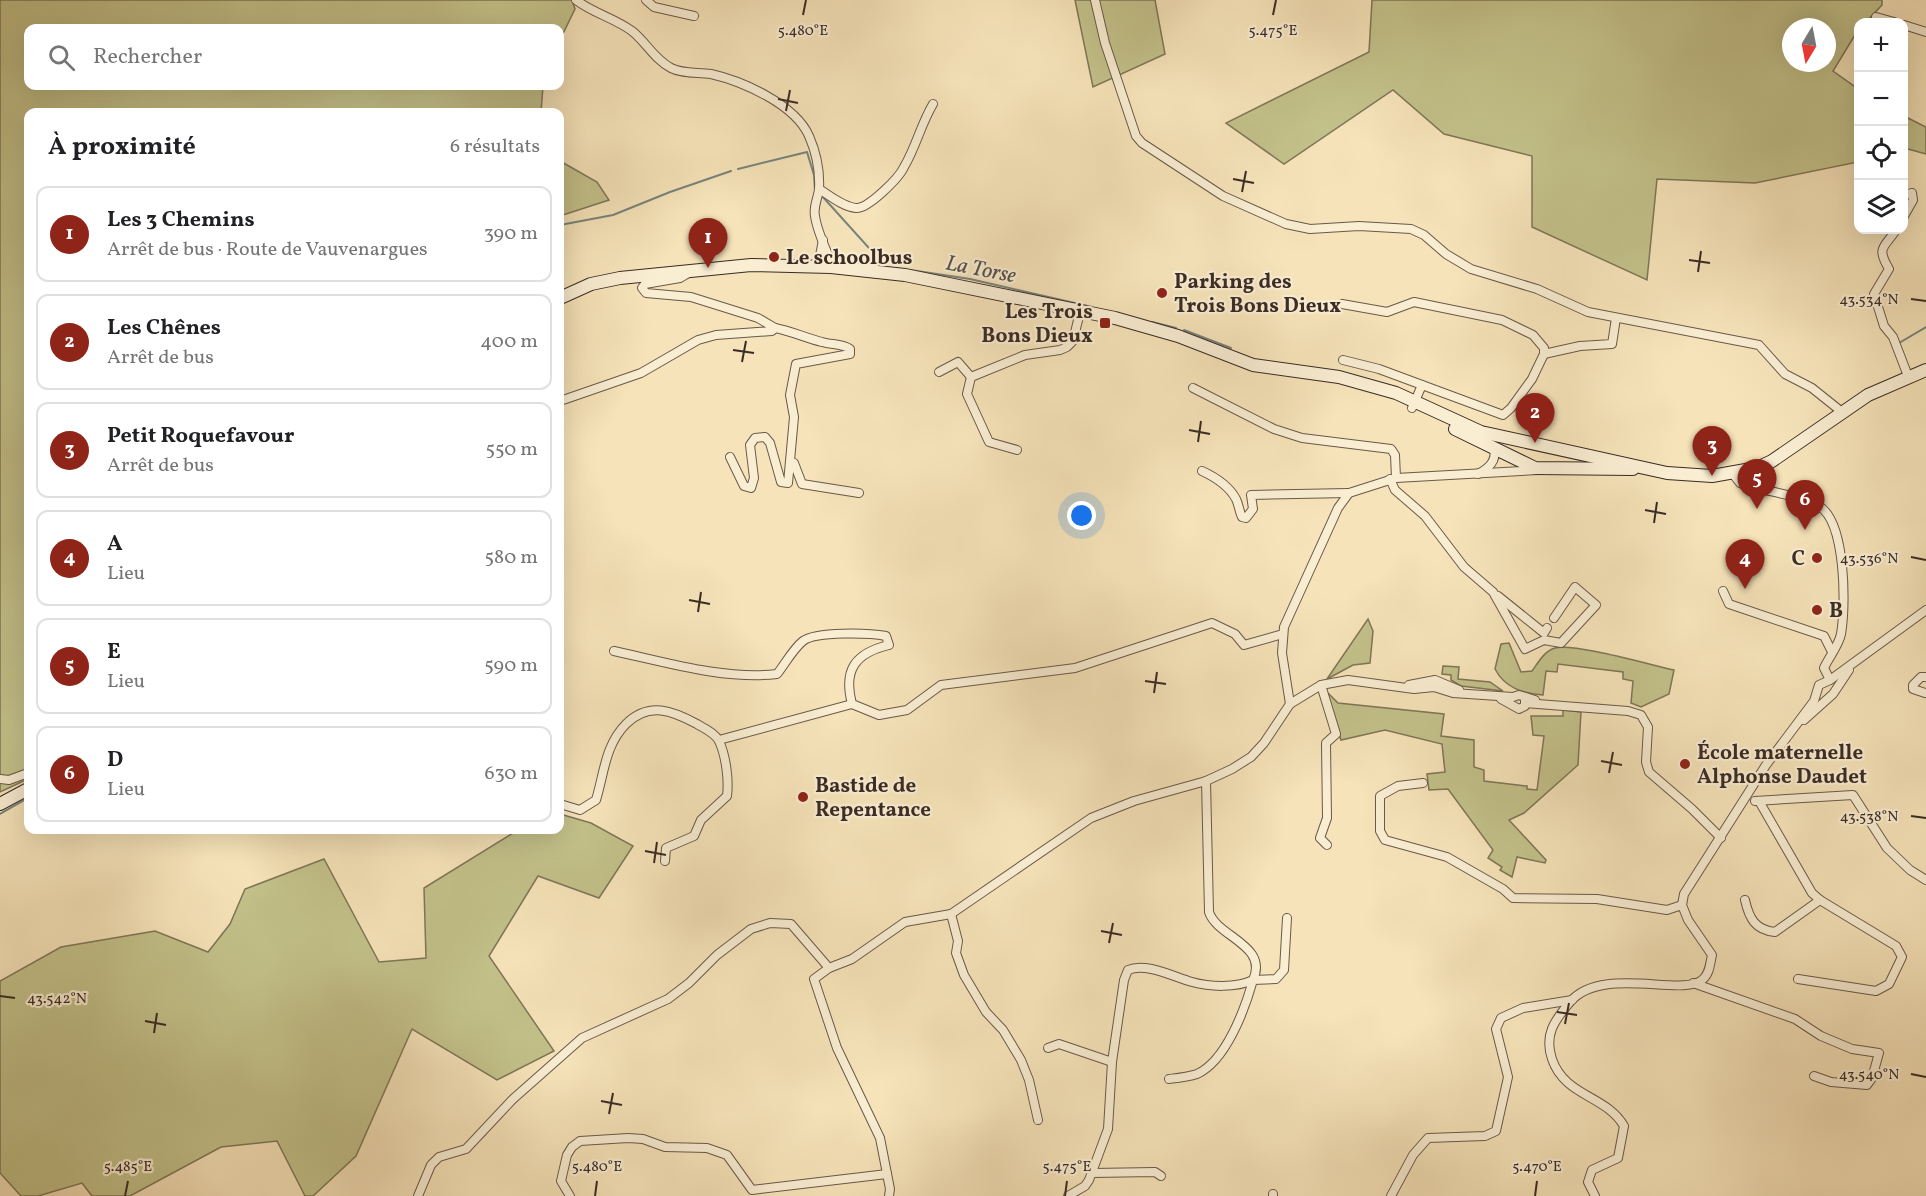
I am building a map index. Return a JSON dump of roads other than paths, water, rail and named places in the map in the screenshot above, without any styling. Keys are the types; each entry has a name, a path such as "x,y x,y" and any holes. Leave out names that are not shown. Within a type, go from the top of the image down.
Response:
{"main road":[{"path":"564,296 591,284 695,269 784,264 905,275 1112,317 1159,330 1253,365 1339,376 1369,384 1512,457 1544,469 1651,469"},
{"path":"1041,303 1079,316 1159,330"},
{"path":"1413,405 1481,432 1651,469 1694,476 1732,473 1772,462 1868,395 1926,370"},
{"path":"1512,457 1523,440"},
{"path":"1589,470 1595,462 1592,455"},
{"path":"0,804 24,791"}],"street":[{"path":"576,0 633,32 657,60 673,69 712,75 749,87 768,96 793,116 807,132 816,154 819,189 815,216 823,240 827,267"},
{"path":"646,0 654,7 694,16"},
{"path":"1095,0 1105,44 1136,136 1142,143 1223,196 1299,228 1393,226 1411,230 1424,235 1446,254 1471,269 1537,289 1588,312 1712,334 1759,345 1785,374 1812,388 1842,412"},
{"path":"1908,26 1926,32"},
{"path":"819,189 847,206 858,208 871,202 903,169 933,104"},
{"path":"1908,194 1912,193 1913,200 1908,209"},
{"path":"1893,234 1882,248 1881,256 1889,269 1874,294 1884,326 1893,337 1908,376"},
{"path":"823,240 827,267"},
{"path":"695,269 680,278 645,284 642,288 646,293 690,297 759,318 775,328 850,349 850,354 843,357 796,364 790,395 794,417 791,479 784,484 768,439 760,436 755,438 749,450 754,484 748,488 740,481 730,457"},
{"path":"1342,304 1387,312 1414,302 1502,320 1533,334 1544,348 1544,354 1532,379 1512,408 1503,415 1379,369 1343,360"},
{"path":"971,378 1025,355 1067,347 1073,342 1079,316"},
{"path":"1544,354 1580,346 1612,344 1616,318"},
{"path":"564,400 641,373 698,340 716,335 772,331 775,328"},
{"path":"939,372 958,362 971,378"},
{"path":"971,378 967,394 988,442 1017,450"},
{"path":"1413,405 1422,385"},
{"path":"1193,388 1274,429 1293,435 1391,449 1395,455 1393,478 1395,490 1425,516 1464,567 1544,633 1547,628"},
{"path":"1483,474 1492,464 1494,448"},
{"path":"1483,474 1512,457"},
{"path":"791,458 802,484 859,493"},
{"path":"1202,471 1217,478 1228,489 1236,499 1242,517 1246,518 1253,509 1251,495 1350,493 1393,478 1544,469"},
{"path":"1732,473 1740,483 1819,505 1828,514 1836,529 1844,615 1840,638 1824,668 1830,680"},
{"path":"1290,704 1282,653 1283,634 1289,614 1338,507 1350,493"},
{"path":"1493,592 1525,649 1544,640 1561,643 1596,605 1575,587 1554,618"},
{"path":"1723,591 1729,604 1824,636 1832,652"},
{"path":"1391,1196 1413,1155 1428,1138 1485,1137 1496,1131 1508,1077 1496,1029 1502,1018 1523,1008 1572,1000 1593,989 1612,984 1693,983 1702,980 1710,969 1712,955 1688,920 1682,905 1687,886 1814,701 1819,685 1830,680 1926,609"},
{"path":"719,740 852,704 879,714 907,710 941,685 1075,668 1212,623 1235,634 1244,645 1283,634"},
{"path":"614,651 715,671 777,674 803,641 814,636 874,634 886,636 888,645 858,659 851,670 848,688 852,704"},
{"path":"1796,725 1833,694 1854,662"},
{"path":"1925,693 1913,689 1913,686 1921,677 1926,677"},
{"path":"889,1196 880,1138 837,1048 814,979 829,968 852,960 905,922 951,914 1091,818 1134,801 1206,782 1251,757 1290,704 1321,685 1348,680 1399,686 1435,681 1467,694 1512,700 1519,709 1524,700"},
{"path":"1321,685 1336,734 1326,743 1327,818 1320,838 1328,845"},
{"path":"1288,693 1307,693"},
{"path":"1512,700 1517,695 1524,700 1628,711 1641,715 1648,727 1646,762 1649,772 1721,838"},
{"path":"564,805 580,810 596,801 611,744 626,724 642,712 660,709 672,711 711,732 719,740 728,783 727,796 701,820 694,836 666,848 665,861"},
{"path":"0,779 9,780 24,774"},
{"path":"1169,1078 1188,1076 1207,1067 1233,1034 1242,1017 1256,966 1253,957 1235,936 1212,919 1209,912 1206,782"},
{"path":"1423,783 1398,786 1380,796 1380,831 1385,840 1447,857 1503,889 1513,898 1597,899 1667,910 1682,905"},
{"path":"1754,786 1774,798"},
{"path":"1745,801 1853,795 1887,848 1910,870 1926,880"},
{"path":"1759,801 1812,892 1820,900 1896,946 1902,957 1889,984 1876,991 1798,979"},
{"path":"1745,900 1748,917 1752,922 1775,932 1820,900"},
{"path":"951,914 958,941 956,952 964,975 986,1012 1003,1030 1021,1060 1029,1080 1038,1120"},
{"path":"1068,1196 1085,1186 1108,1129 1112,1062 1124,980 1128,970 1140,968 1195,983 1218,985 1276,979 1284,970 1287,918"},
{"path":"418,1196 431,1165 439,1157 466,1149 513,1099 574,1044 582,1038 668,999 689,983 717,955 751,929 771,923 791,924 829,968"},
{"path":"1693,983 1795,1018 1821,1036 1852,1049 1879,1053 1872,1078 1867,1085 1831,1082 1814,1076"},
{"path":"1572,1000 1550,1028 1547,1045 1553,1063 1563,1081 1609,1110 1624,1126 1618,1158 1592,1170 1588,1182 1595,1196"},
{"path":"1048,1048 1059,1044 1112,1062"},
{"path":"570,1196 561,1181 567,1155 572,1147 591,1139 643,1139 665,1147 706,1148 727,1155 753,1190 887,1174"},
{"path":"1092,1173 1155,1172 1161,1176"}],"waterway":[{"path":"738,169 807,152 814,175 815,191"},
{"path":"564,224 613,215 731,171"},
{"name":"La Torse","path":"822,196 887,268"},
{"name":"La Torse","path":"904,269 970,279 1092,307"},
{"name":"La Torse","path":"1152,322 1176,328"},
{"name":"La Torse","path":"1899,343 1926,327"},
{"name":"La Torse","path":"1184,330 1231,348"},
{"path":"0,814 24,800"}],"place":[{"name":"Le schoolbus","path":"774,257"},
{"name":"Les 3 Chemins","path":"708,268"},
{"name":"Parking des Trois Bons Dieux","path":"1162,293"},
{"name":"Les Trois Bons Dieux","path":"1105,323"},
{"name":"Les Chênes","path":"1535,443"},
{"name":"Petit Roquefavour","path":"1712,476"},
{"name":"E","path":"1757,509"},
{"name":"D","path":"1805,530"},
{"name":"C","path":"1817,558"},
{"name":"A","path":"1745,589"},
{"name":"B","path":"1817,610"},
{"name":"École maternelle Alphonse Daudet","path":"1685,764"},
{"name":"Bastide de Repentance","path":"803,797"}]}
